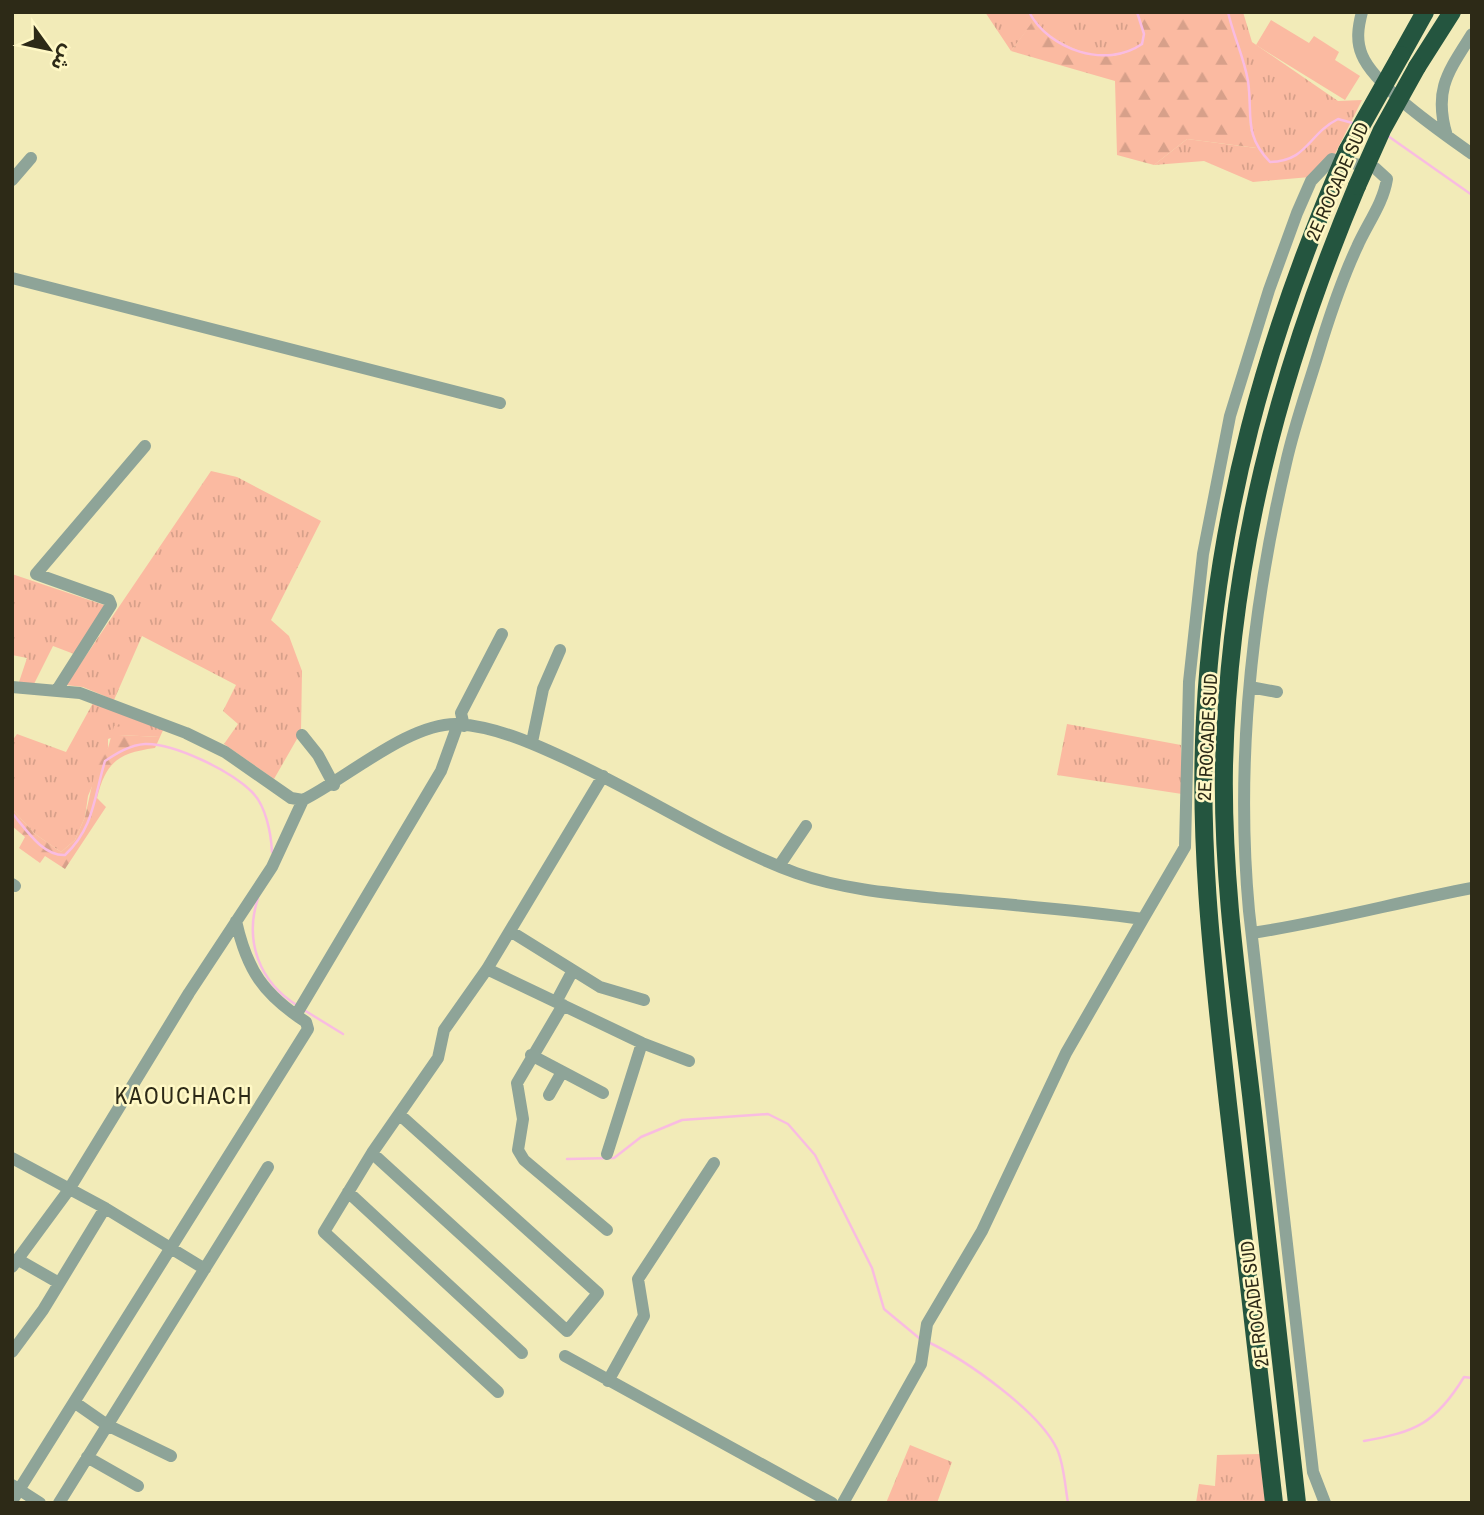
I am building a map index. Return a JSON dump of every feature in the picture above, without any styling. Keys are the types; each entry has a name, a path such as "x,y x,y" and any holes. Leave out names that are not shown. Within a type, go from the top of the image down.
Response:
{"highway":[{"name":"2E ROCADE SUD","path":"1274,1503 1210,946 1203,815 1210,647 1234,487 1283,310 1299,263 1345,156 1425,12"},
{"name":"2E ROCADE SUD","path":"1297,1503 1238,979 1225,823 1224,766 1234,631 1260,476 1297,340 1316,283 1382,130 1452,12"}],"street":[{"path":"1363,12 1358,35 1363,58 1375,75 1472,154"},
{"path":"1447,136 1440,112 1444,80 1472,34"},
{"path":"843,1503 924,1353 927,1324 982,1231 1066,1053 1185,847 1185,748 1189,682 1203,554 1230,416 1269,290 1311,181 1332,159 1345,156 1376,168 1387,179 1384,194 1357,246 1332,307 1286,461 1265,563 1250,687 1245,744 1243,845 1313,1472 1325,1503"},
{"path":"12,180 31,158"},
{"path":"12,278 500,403"},
{"path":"57,690 111,605 108,600 36,575 145,446"},
{"path":"296,1015 441,771 461,725 461,713 502,634"},
{"path":"532,742 545,682 559,650"},
{"path":"1250,687 1277,692"},
{"path":"12,688 80,693 186,733 225,752 291,798 303,800 334,785 428,726 461,725 532,742 603,776 741,850 779,866 840,885 1143,919"},
{"path":"302,735 318,755 334,785"},
{"path":"498,1392 324,1232 372,1153 438,1058 444,1030 487,969 603,776"},
{"path":"59,1283 15,1263 68,1191 255,894 272,866 303,800"},
{"path":"779,866 806,826"},
{"path":"1252,933 1330,921 1402,901 1472,888"},
{"path":"12,1501 16,1487 74,1402 308,1029 306,1022 270,994 244,957 236,921"},
{"path":"510,931 600,987 644,1000"},
{"path":"487,969 642,1043 689,1061"},
{"path":"572,972 559,1003 517,1083 523,1119 520,1156 607,1230"},
{"path":"607,1154 642,1043"},
{"path":"531,1055 603,1093"},
{"path":"549,1095 562,1072"},
{"path":"372,1153 567,1331 598,1293 400,1115"},
{"path":"12,1158 68,1191 105,1208 205,1269"},
{"path":"608,1381 644,1316 638,1279 714,1163"},
{"path":"59,1503 268,1167"},
{"path":"348,1192 522,1353"},
{"path":"12,1352 105,1208"},
{"path":"565,1356 832,1503"},
{"path":"74,1402 107,1425 171,1457"},
{"path":"87,1457 138,1486"},
{"path":"16,1487 40,1503"}],"green space":[{"path":"985,12 1137,12 1144,34 1142,44 1128,52 1099,55 1071,47 1033,22 1011,51"},
{"path":"1137,12 1228,12 1248,80 1250,129 1257,148 1187,139 1154,165 1117,155 1115,81 1011,51 1033,21 1057,40 1085,53 1114,56 1128,52 1142,44 1144,34"},
{"path":"1228,12 1243,12 1252,42 1338,101 1362,100 1335,154 1310,177 1253,182 1204,161 1154,165 1187,139 1256,148 1250,129 1248,80"},
{"path":"1271,20 1309,43 1314,36 1339,52 1335,60 1360,76 1345,100 1256,45"},
{"path":"211,471 237,477 321,521 271,620 289,636 302,671 301,732 274,779 224,744 238,724 223,711 236,685 142,636 114,700 83,687 66,685"},
{"path":"12,574 107,606 74,654 53,646 34,684 19,682 27,658 12,655"},
{"path":"93,703 164,728 160,737 119,735 108,739 108,748 88,796 85,817 75,840 61,852 35,834 12,809 12,741 17,734 66,752"},
{"path":"1067,724 1181,745 1182,794 1057,775"},
{"path":"114,726 121,727 119,735 160,737 155,748 123,757 110,768 97,798 106,807 65,869 45,856 40,863 19,848 25,837 12,826 12,809 35,834 61,852 75,840 85,817 98,758 108,748"},
{"path":"910,1445 952,1462 937,1503 886,1503"},
{"path":"1260,1454 1265,1503 1196,1503 1199,1484 1215,1486 1217,1455"}],"waterway":[{"path":"1029,12 1050,37 1079,52 1096,55 1112,55 1142,44 1144,34 1137,12"},
{"path":"1228,12 1246,72 1252,133 1270,162 1283,160 1300,152 1338,119 1356,124"},
{"path":"1388,136 1472,195"},
{"path":"12,813 42,846 49,851 65,855 75,845 88,823 105,761 134,746 157,745 186,753 217,767 252,792 264,812 272,852"},
{"path":"258,898 253,930 258,959 273,985 298,1006"},
{"path":"304,1010 343,1034"},
{"path":"567,1159 614,1158 641,1137 682,1120 768,1114 788,1124 815,1155 872,1268 884,1309 919,1338"},
{"path":"928,1342 981,1374 1035,1419 1057,1449 1068,1503"},
{"path":"1364,1441 1398,1434 1423,1423 1444,1405 1464,1377 1472,1378"}],"district":[{"name":"KAOUCHACH","path":"184,1095"}]}
